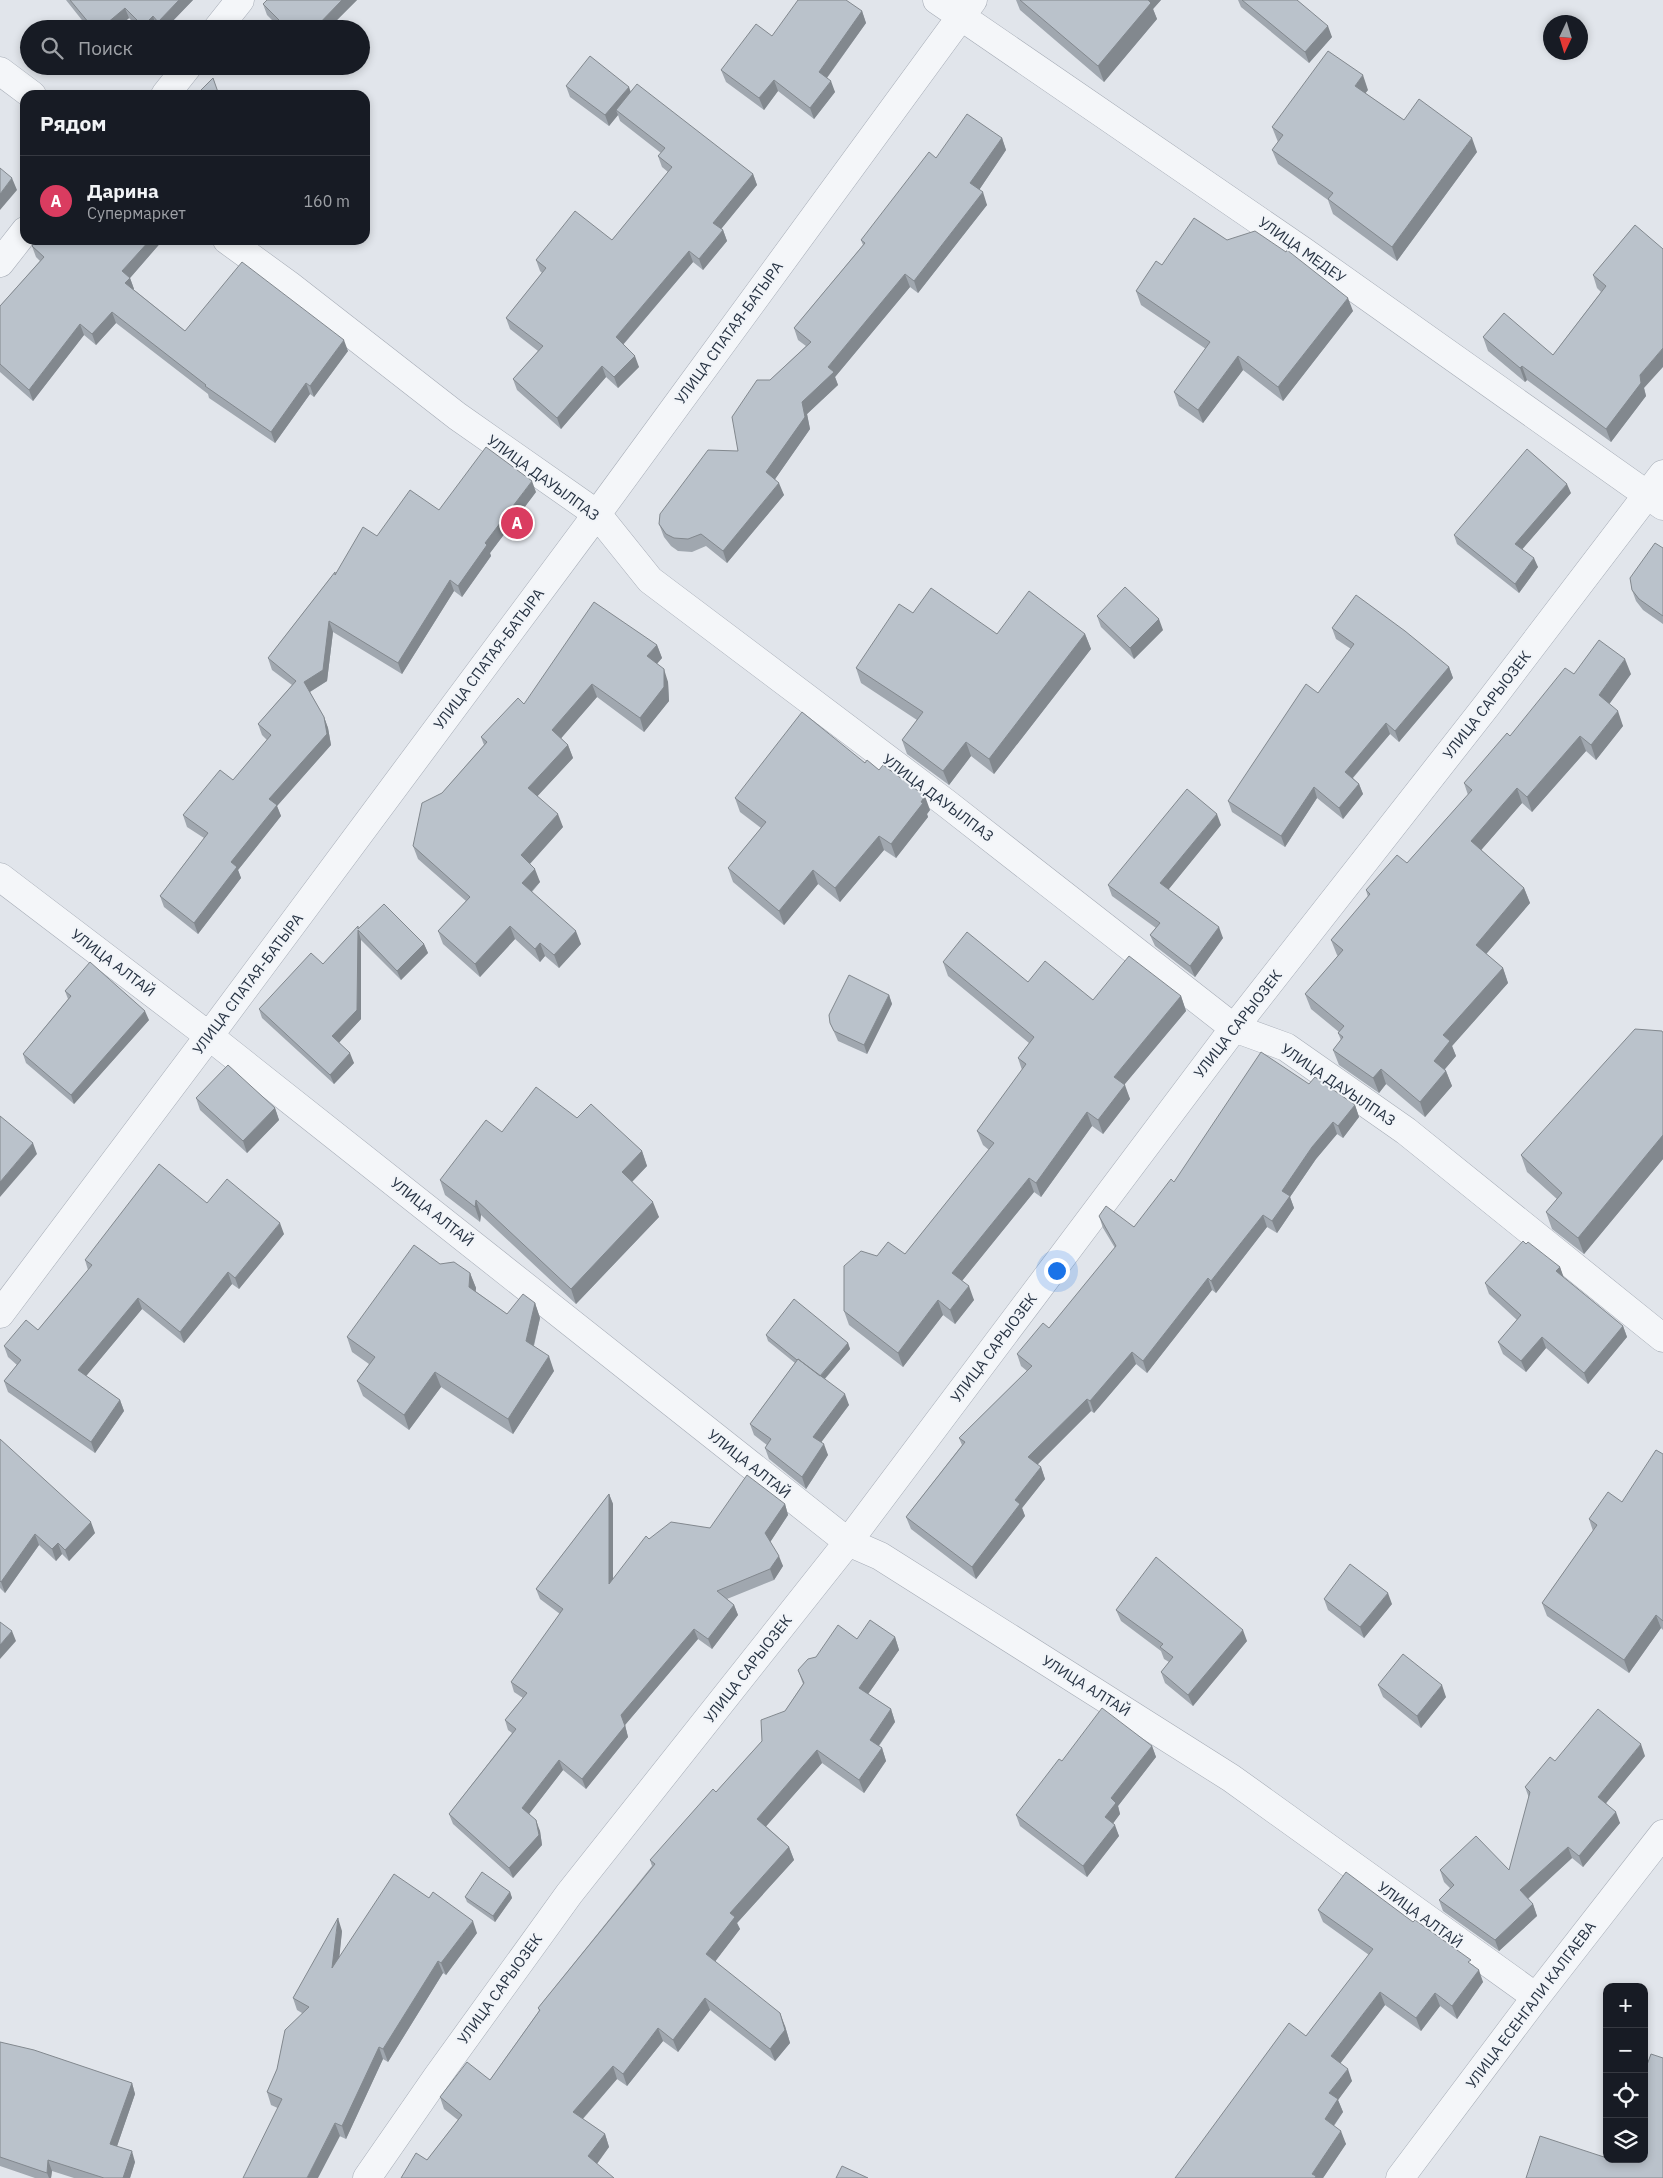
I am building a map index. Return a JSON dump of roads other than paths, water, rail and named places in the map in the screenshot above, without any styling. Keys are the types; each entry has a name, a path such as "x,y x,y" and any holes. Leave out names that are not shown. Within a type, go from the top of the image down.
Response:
{"street":[{"path":"225,20 240,0"},
{"name":"УЛИЦА МЕДЕУ","path":"937,0 967,8 1303,251 1655,501"},
{"name":"УЛИЦА СПАТАЯ-БАТЫРА","path":"0,1314 597,514 967,8"},
{"path":"0,71 25,90"},
{"path":"169,90 181,75"},
{"path":"0,264 20,238"},
{"name":"УЛИЦА ДАУЫЛПАЗ","path":"234,245 289,285 457,416 597,514 650,580 946,803 1234,1028 1286,1047 1406,1131 1663,1338"},
{"name":"УЛИЦА САРЫОЗЕК","path":"368,2178 437,2077 569,1894 848,1542 1234,1028 1486,705 1655,501 1663,474"},
{"name":"УЛИЦА АЛТАЙ","path":"0,877 209,1036 848,1542 880,1556 1231,1778 1536,1997"},
{"name":"УЛИЦА ЕСЕНГАЛИ КАЛГАЕВА","path":"1400,2178 1536,1997 1663,1834"}],"place":[{"name":"Дарина","path":"517,523"}]}
